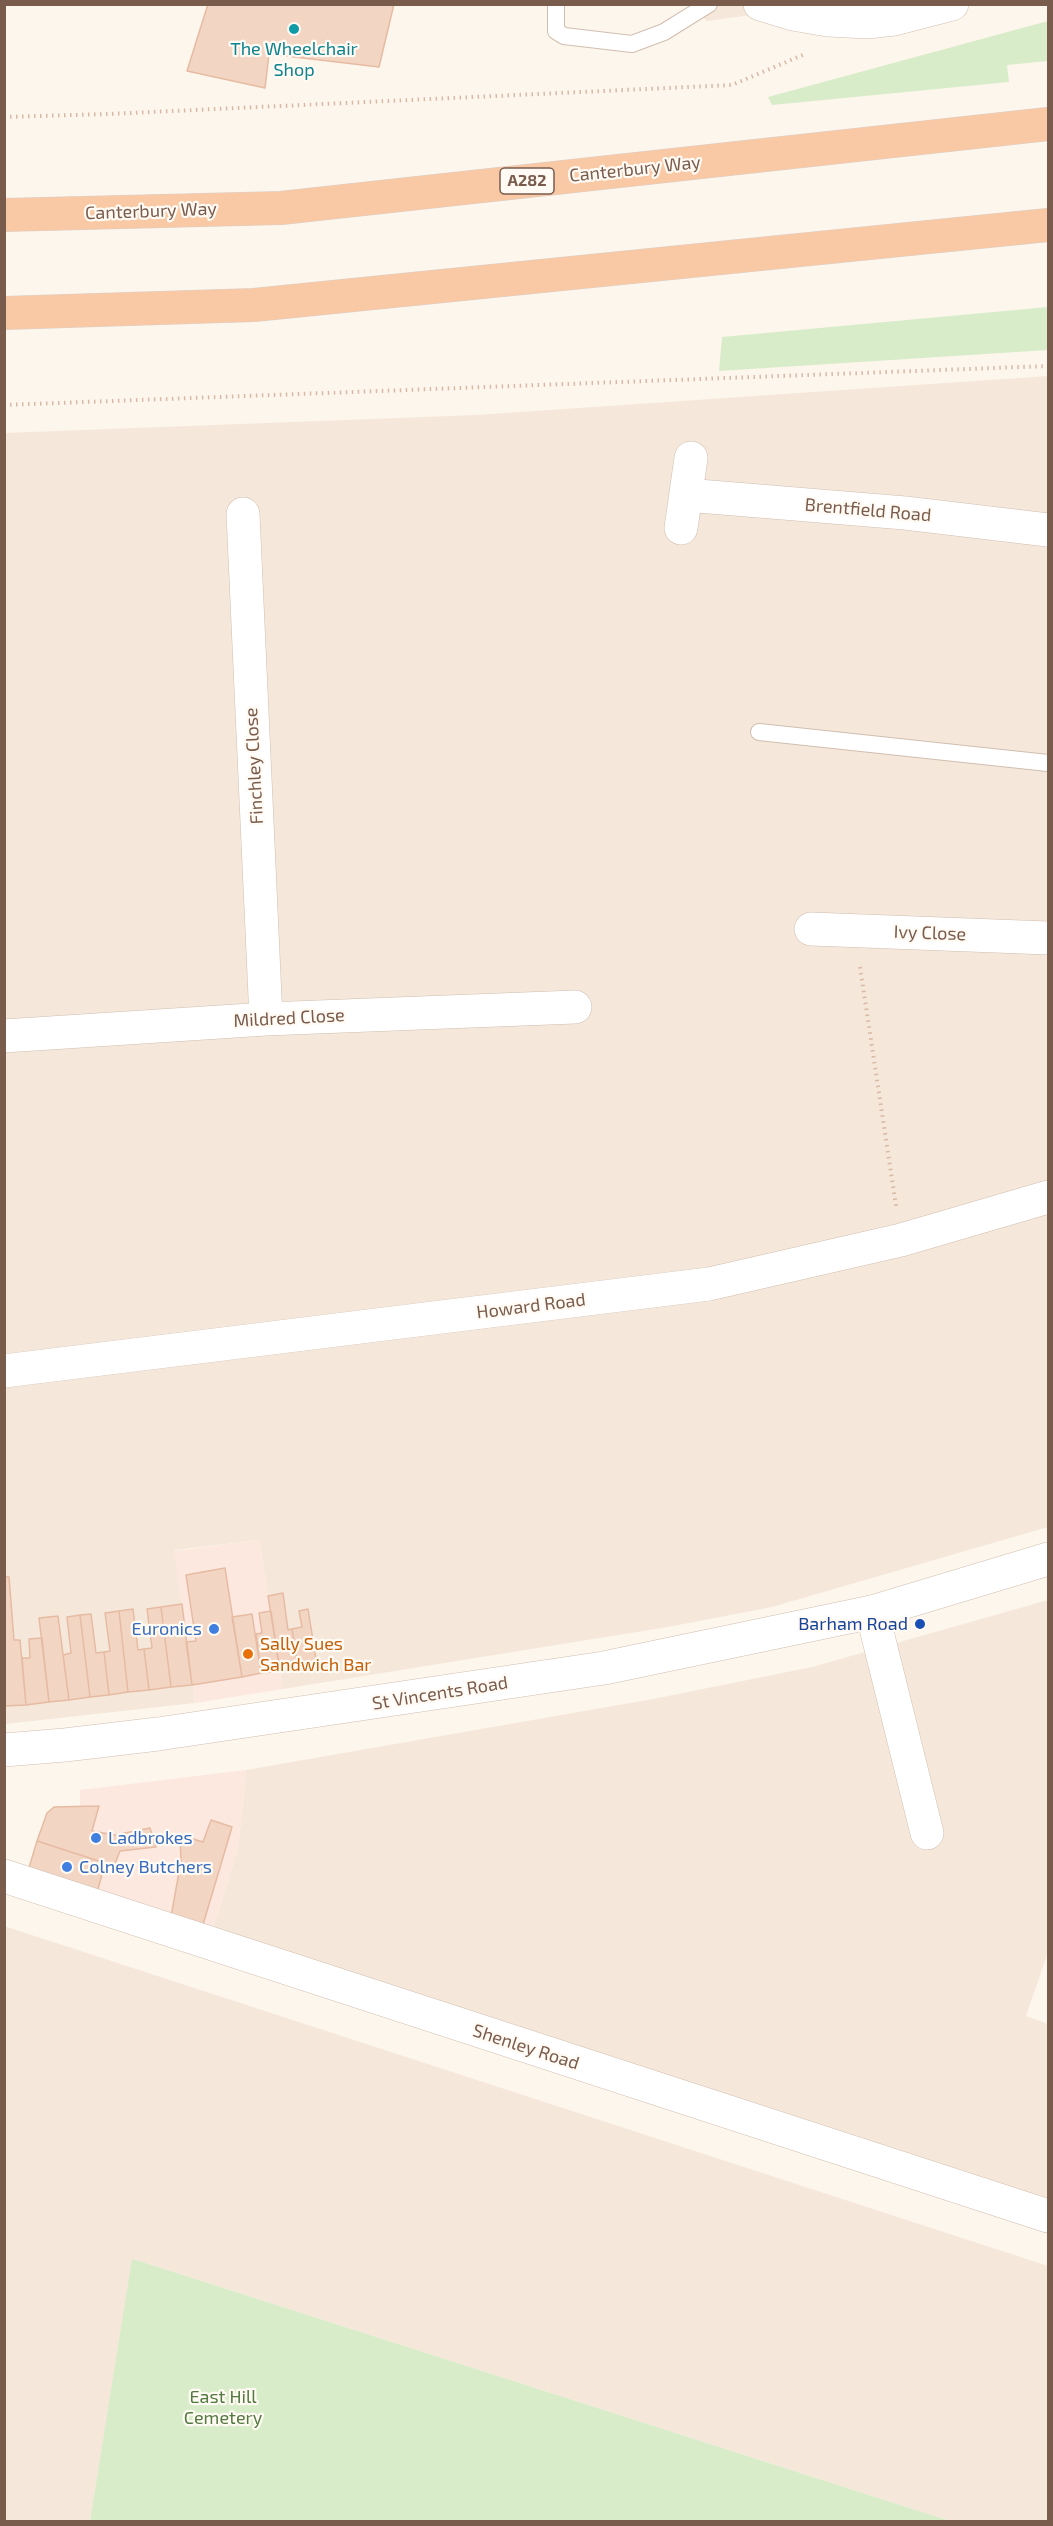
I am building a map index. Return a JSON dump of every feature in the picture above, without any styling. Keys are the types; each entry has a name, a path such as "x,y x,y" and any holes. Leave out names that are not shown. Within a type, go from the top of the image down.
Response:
{"highway":[{"name":"Canterbury Way","path":"4,215 281,208 1048,124"},
{"path":"4,313 254,305 1048,225"}],"street":[{"path":"760,4 828,20 867,22 894,19 952,4"},
{"path":"681,528 691,458"},
{"name":"Brentfield Road","path":"686,495 905,513 1048,530"},
{"name":"Finchley Close","path":"243,514 266,1019"},
{"name":"Ivy Close","path":"811,929 1048,938"},
{"name":"Mildred Close","path":"4,1036 266,1019 574,1006"},
{"name":"Howard Road","path":"4,1371 709,1284 901,1240 1048,1197"},
{"name":"St Vincents Road","path":"4,1750 158,1734 604,1668 872,1612 1048,1559"},
{"path":"872,1612 927,1833"},
{"name":"Shenley Road","path":"4,1876 1048,2216"}],"lane":[{"path":"556,4 556,31 564,36 632,44 664,32 709,4"},
{"path":"759,732 1048,763"}],"path":[{"path":"4,117 732,85 808,53"},
{"path":"4,405 1048,366"},
{"path":"855,930 901,1240"}],"shaded area":[{"path":"690,5 826,5 707,21"},
{"path":"1048,376 1048,1527 772,1607 668,1627 283,1689 259,1540 175,1550 195,1703 5,1724 4,433 476,415"},
{"path":"259,1540 283,1689 195,1703 174,1551"},
{"path":"1048,1600 1048,1952 1026,2016 1048,2024 1048,2199 212,1931 238,1848 246,1770 653,1699 812,1667"},
{"path":"246,1770 238,1848 212,1931 28,1871 47,1813 54,1807 80,1806 80,1790"},
{"path":"4,1926 1048,2266 1048,2521 950,2521 133,2259 90,2521 5,2521"}],"green space":[{"path":"1048,21 1048,61 1007,65 1009,82 772,105 768,97"},
{"path":"1048,307 1048,350 719,371 722,337"},
{"name":"East Hill Cemetery","path":"133,2259 950,2521 90,2521"}],"building":[{"name":"The Wheelchair Shop","path":"208,4 394,4 379,67 269,54 265,88 187,71"},
{"name":"Euronics","path":"225,1568 242,1677 192,1685 186,1642 196,1641 186,1575"},
{"path":"4,1577 9,1577 14,1640 20,1640 26,1705 4,1706"},
{"path":"283,1593 288,1630 292,1629 298,1668 280,1671 268,1596"},
{"path":"182,1604 192,1685 171,1687 161,1607"},
{"path":"161,1607 171,1687 149,1690 144,1649 152,1648 147,1609"},
{"path":"133,1609 138,1650 144,1649 149,1690 128,1692 119,1611"},
{"path":"308,1609 317,1665 298,1668 292,1629 302,1627 299,1611"},
{"path":"119,1611 128,1692 109,1695 104,1652 110,1651 105,1613"},
{"path":"271,1611 280,1671 261,1673 256,1634 262,1633 259,1613"},
{"path":"91,1614 96,1653 104,1652 109,1695 90,1697 80,1615"},
{"name":"Sally Sues Sandwich Bar","path":"252,1614 261,1673 242,1677 232,1617"},
{"path":"80,1615 90,1697 69,1700 63,1655 71,1653 67,1617"},
{"path":"58,1616 69,1700 49,1702 39,1618"},
{"path":"42,1638 49,1702 26,1705 22,1658 30,1658 29,1639"},
{"name":"Ladbrokes","path":"99,1806 92,1831 115,1835 150,1828 156,1847 120,1851 114,1866 37,1841 47,1813 54,1807"},
{"path":"211,1820 232,1827 202,1928 171,1917 181,1861 180,1835 203,1842"},
{"name":"Colney Butchers","path":"37,1841 105,1863 97,1893 28,1871"}],"place":[{"name":"The Wheelchair Shop","path":"294,29"},
{"name":"Barham Road","path":"920,1624"},
{"name":"Euronics","path":"214,1629"},
{"name":"Sally Sues Sandwich Bar","path":"248,1654"},
{"name":"Ladbrokes","path":"96,1838"},
{"name":"Colney Butchers","path":"67,1867"}]}
